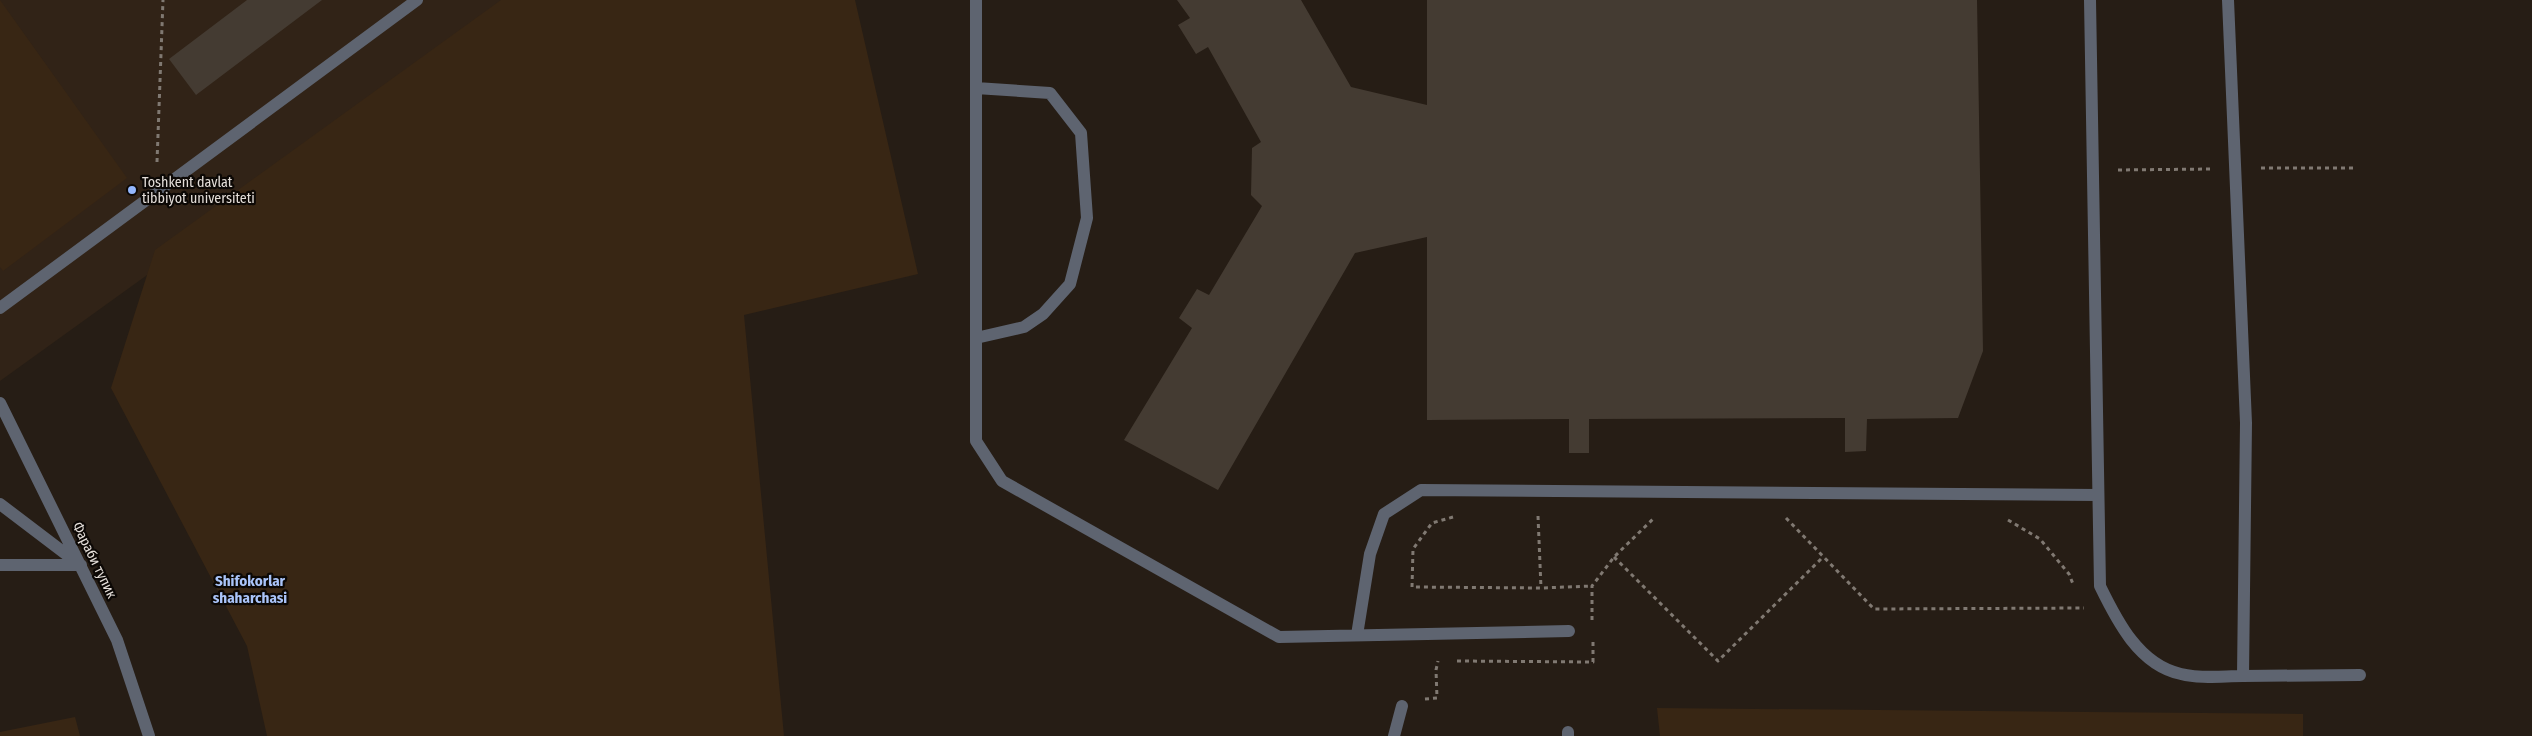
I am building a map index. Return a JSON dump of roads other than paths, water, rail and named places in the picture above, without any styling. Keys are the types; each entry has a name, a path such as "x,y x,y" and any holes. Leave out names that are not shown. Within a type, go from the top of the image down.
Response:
{"lane":[{"path":"0,308 417,0"},
{"path":"976,0 976,441 1002,481 1278,637 1569,631"},
{"path":"2090,0 2100,586 2121,627 2151,661 2180,674 2243,676 2360,675"},
{"path":"2228,0 2246,423 2243,676"},
{"path":"976,88 1050,93 1081,133 1087,218 1070,284 1043,314 1024,327 976,338"},
{"name":"Фараби тупик","path":"0,403 117,640 149,736"},
{"path":"1357,635 1370,554 1384,514 1421,490 1954,493 2098,496"},
{"path":"0,504 81,565"},
{"path":"0,565 81,565"},
{"path":"1394,736 1402,706"}],"place":[{"name":"Toshkent davlat tibbiyot universiteti","path":"132,190"}],"district":[{"name":"Shifokorlar shaharchasi","path":"250,590"}]}
